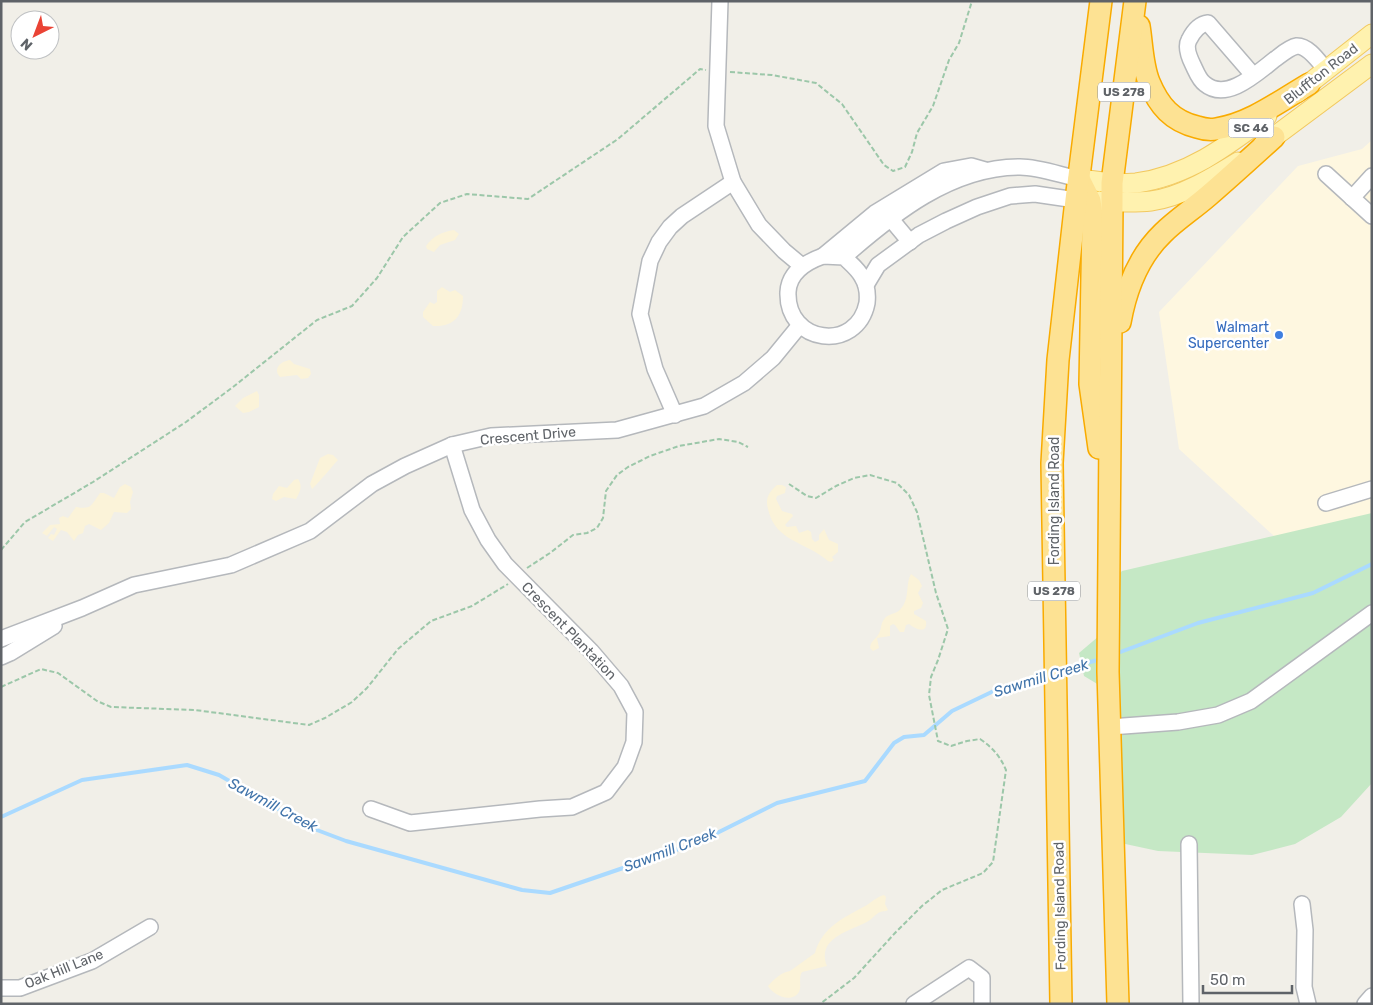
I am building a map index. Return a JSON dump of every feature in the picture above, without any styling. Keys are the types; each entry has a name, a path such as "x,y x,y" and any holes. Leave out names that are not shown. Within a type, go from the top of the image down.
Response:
{"highway":[{"name":"Fording Island Road","path":"1061,1004 1052,463 1058,360 1083,200 1079,179 1101,1"},
{"path":"1135,1 1144,64 1149,81 1161,106 1179,121 1214,130 1229,126 1256,115 1309,84"},
{"name":"US 278","path":"1118,1004 1108,672 1112,192 1135,1"},
{"path":"1110,376 1128,287 1135,271 1149,250 1163,233 1207,197 1274,137"},
{"path":"1083,200 1093,222 1090,384 1109,518"},
{"path":"1060,931 1069,1004"}],"main road":[{"name":"Bluffton Road","path":"1083,200 1135,183 1172,175 1193,166 1228,145 1372,34"},
{"name":"Bluffton Road","path":"1079,179 1112,192 1152,200 1172,195 1197,185 1237,163 1372,64"}],"street":[{"path":"720,1 716,126 733,182 759,225 784,252 802,266"},
{"path":"1253,75 1208,23 1202,24 1192,33 1187,44 1189,58 1198,76 1205,84 1214,89 1227,90 1238,86 1253,75 1284,52 1296,46 1310,52 1326,70"},
{"path":"844,257 862,276 866,285 868,298 865,311 859,322 849,331 836,336 810,333 800,325 792,314 788,302 788,288 793,276 802,266 823,256 876,213 944,170 971,166 989,171"},
{"path":"823,256 844,257 905,207 941,188 972,175 1022,167 1079,179"},
{"path":"1326,174 1372,216"},
{"path":"1352,198 1372,176"},
{"path":"675,415 655,368 640,314 650,261 659,242 670,227 682,216 733,182"},
{"path":"866,285 878,265 910,242 946,221 978,207 1010,196 1035,194 1083,200"},
{"path":"890,218 910,242"},
{"name":"Crescent Drive","path":"1,638 82,608 134,585 230,565 310,531 372,484 405,466 452,445 491,436 617,430 704,406 744,383 773,358 800,325"},
{"name":"Crescent Plantation","path":"371,808 410,823 572,807 606,792 625,767 634,742 635,712 622,686 591,650 516,577 488,540 472,510 452,445"},
{"path":"1326,503 1372,489"},
{"name":"Crescent Drive","path":"1,657 82,608"},
{"path":"1110,727 1178,722 1218,715 1251,701 1372,613"},
{"path":"1189,844 1191,1004"},
{"path":"1302,904 1305,930 1304,987 1308,1004"},
{"name":"Oak Hill Lane","path":"1,988 20,988 92,961 150,927"},
{"path":"914,1004 969,968 982,978 982,1004"},
{"path":"1365,1004 1372,996"}],"path":[{"path":"1,550 25,522 93,482 186,422 317,320 352,306 377,278 403,237 440,203 467,194 528,199 618,139 700,69 772,75 816,83 842,104 884,165 894,171 904,167 912,152 917,133 934,106 949,60 959,43 972,1"},
{"path":"1,687 41,669 58,673 97,701 111,707 195,710 308,725 325,718 352,702 368,688 398,649 432,621 472,606 507,585 573,535 587,533 597,528 603,518 606,491 616,475 628,467 650,456 680,446 719,439 738,442 748,447"},
{"path":"789,484 806,496 816,498 854,478 870,475 897,483 909,495 917,512 936,593 948,629 931,677 929,695 938,741 951,746 980,739 993,748 1001,758 1006,770 992,862 983,873 942,890 908,920 854,978 820,1004"}],"shaded area":[{"name":"Walmart Supercenter","path":"1372,140 1372,514 1286,547 1179,449 1159,312 1298,166 1362,149"}],"green space":[{"path":"1372,513 1372,783 1341,817 1295,844 1252,855 1158,851 1116,842 1099,685 1084,676 1079,653 1099,636 1104,589 1122,571"}],"sand":[{"path":"454,230 459,234 455,240 440,245 434,252 427,249 426,246 435,237"},
{"path":"442,287 450,292 455,290 463,296 463,303 456,319 447,325 433,326 423,317 423,312 430,302 434,304 437,302 437,291"},
{"path":"290,360 294,364 310,369 311,374 308,378 301,379 297,375 280,377 277,371 279,366 281,363"},
{"path":"257,391 259,407 243,413 235,406 243,398"},
{"path":"328,454 333,455 338,460 312,489 310,484 320,458"},
{"path":"298,479 301,487 296,499 284,497 276,501 272,499 279,486 287,488 294,480"},
{"path":"125,484 131,487 133,492 130,502 131,509 127,513 114,512 109,523 101,530 89,524 85,526 83,533 78,535 74,541 67,532 61,530 53,541 48,538 51,534 54,535 57,529 54,527 47,536 42,533 50,525 60,524 59,518 63,516 68,518 76,507 85,508 91,506 100,493 114,498 120,487"},
{"path":"777,485 786,487 785,493 777,496 776,499 782,511 793,516 785,525 787,527 796,526 799,533 808,530 811,532 812,539 815,542 819,540 819,535 824,529 829,540 838,544 838,552 832,557 834,560 828,561 785,535 777,528 768,509 767,498"},
{"path":"911,574 919,580 922,586 918,593 923,603 921,608 914,611 914,614 926,621 925,628 920,630 909,624 906,625 904,632 900,632 893,624 890,626 890,636 877,638 879,648 873,651 870,648 872,642 877,637 884,619 898,612 904,604"},
{"path":"884,895 888,910 879,913 870,920 846,931 831,941 825,956 827,966 802,972 800,990 796,996 782,997 770,989 768,986 775,978 790,971 815,953 823,936 835,924"}],"waterway":[{"name":"Sawmill Creek","path":"1115,654 1198,623 1313,593 1372,564"},
{"name":"Sawmill Creek","path":"1062,669 1102,659"},
{"name":"Sawmill Creek","path":"1,817 82,780 187,765 219,775 309,827 346,841 522,890 550,893 699,842 777,803 865,781 894,743 904,737 924,735 952,711 1000,688 1048,673"}],"place":[{"name":"Walmart Supercenter","path":"1279,335"}]}
